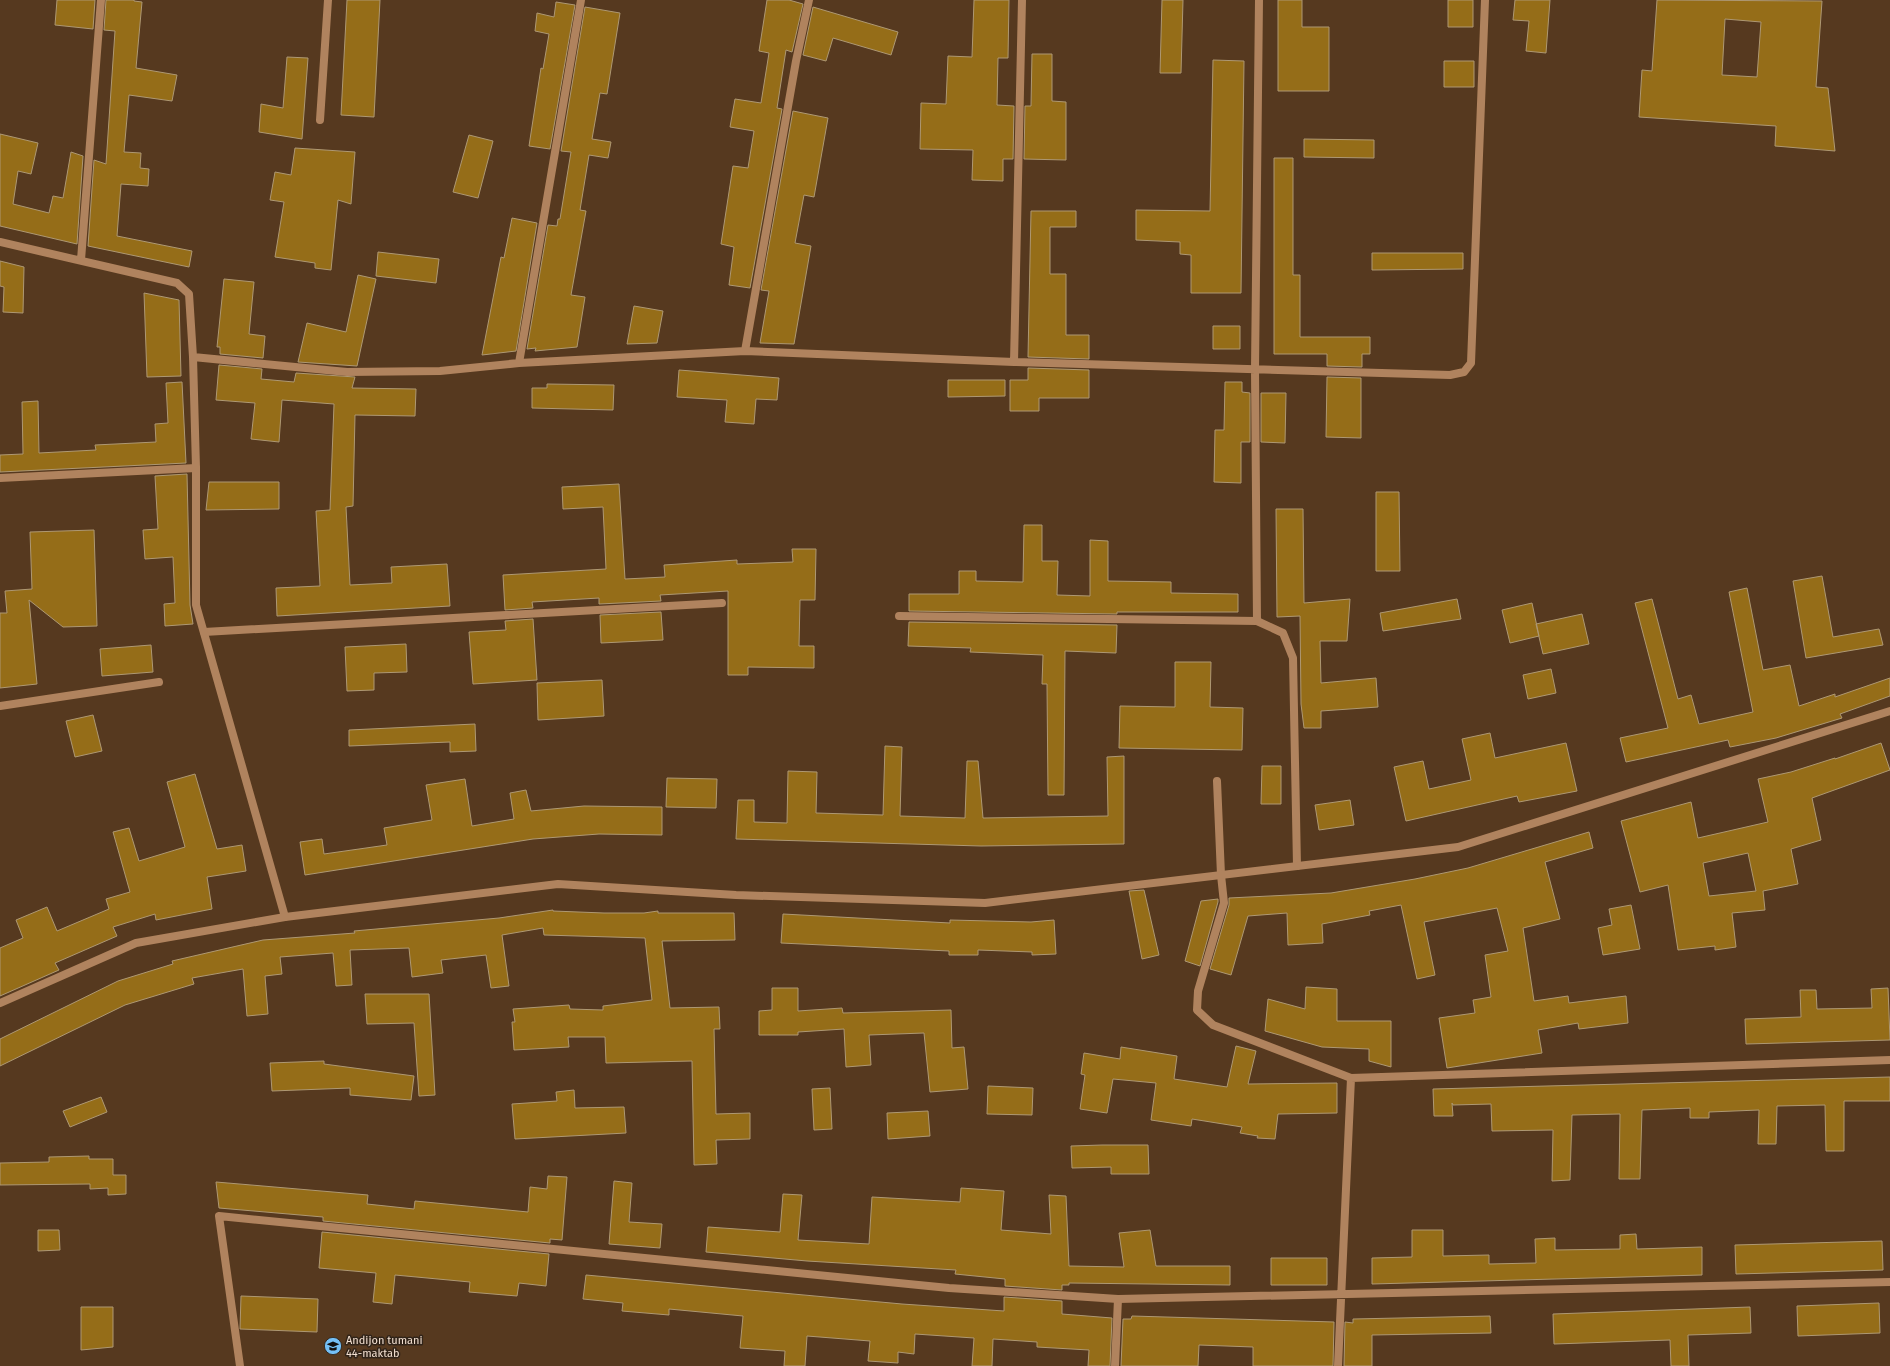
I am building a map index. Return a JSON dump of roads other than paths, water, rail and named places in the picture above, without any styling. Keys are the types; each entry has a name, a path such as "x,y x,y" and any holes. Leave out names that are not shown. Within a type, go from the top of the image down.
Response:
{"street":[{"path":"81,260 101,0"},
{"path":"320,120 328,0"},
{"path":"519,363 581,0"},
{"path":"745,351 796,61 809,0"},
{"path":"1014,362 1022,0"},
{"path":"1257,621 1255,370 1259,0"},
{"path":"193,357 348,372 440,371 519,363 745,351 1255,370 1450,375 1464,372 1471,363 1485,0"},
{"path":"0,242 177,283 189,294 193,357 196,468 196,605 286,916"},
{"path":"0,478 196,468"},
{"path":"204,632 722,603"},
{"path":"899,616 1257,621 1283,633 1293,658 1297,866"},
{"path":"0,706 159,682"},
{"path":"0,1003 136,943 286,916 558,884 736,895 985,903 1458,847 1890,710"},
{"path":"1217,782 1221,875 1224,903 1198,991 1197,1010 1213,1025 1351,1078 1890,1060"},
{"path":"1338,1366 1351,1078"},
{"path":"240,1366 219,1216 949,1288 1118,1299 1340,1296 1890,1282"},
{"path":"1116,1366 1118,1299"}],"place":[{"name":"Andijon tumani 44-maktab","path":"333,1346"}]}
